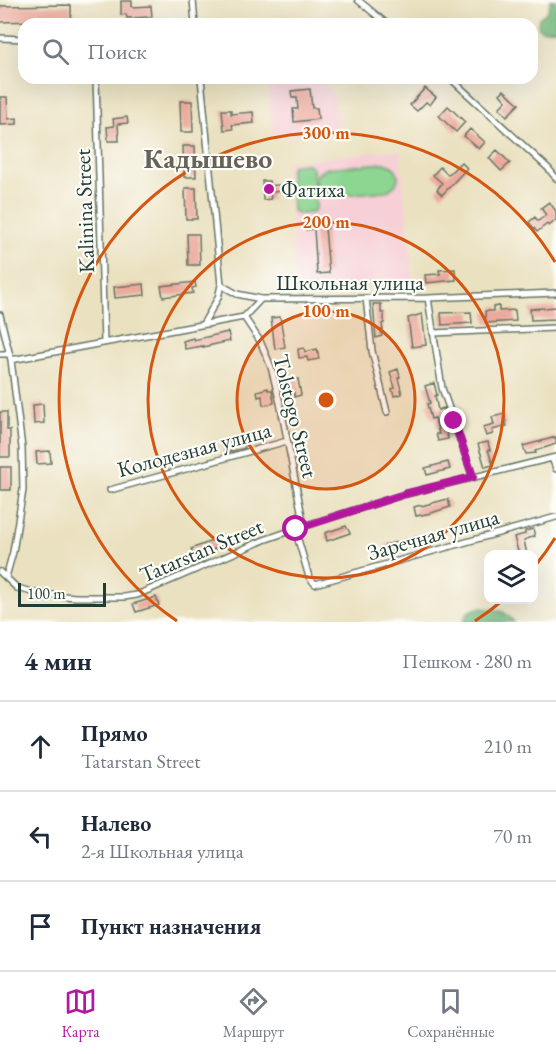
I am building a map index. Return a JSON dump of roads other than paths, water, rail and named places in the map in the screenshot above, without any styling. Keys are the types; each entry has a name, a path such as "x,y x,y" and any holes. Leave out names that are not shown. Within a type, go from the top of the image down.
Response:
{"street":[{"path":"193,0 194,18"},
{"path":"358,0 380,18"},
{"path":"0,38 18,39"},
{"name":"Kalinina Street","path":"96,84 104,342"},
{"path":"202,84 221,285 218,298 203,324"},
{"path":"457,84 556,178"},
{"path":"221,285 237,294 261,299"},
{"name":"Школьная улица","path":"244,317 261,299 428,298 556,293"},
{"path":"366,298 372,351 387,412"},
{"path":"428,298 442,388 473,477"},
{"path":"0,315 11,357 22,448 23,490 13,552 6,577"},
{"path":"0,354 11,357 244,317"},
{"name":"Tolstogo Street","path":"244,317 260,341 271,367 304,526"},
{"path":"433,333 556,328"},
{"name":"Колодезная улица","path":"110,490 287,441"},
{"path":"554,457 556,470"},
{"name":"Tatarstan Street","path":"0,572 17,588 40,594 124,597 144,592 264,540 304,526 405,494 554,457"},
{"name":"Заречная улица","path":"296,529 309,578 315,584 556,517"}],"place":[{"name":"Фатиха","path":"269,189"}],"district":[{"name":"Кадышево","path":"208,158"}]}
